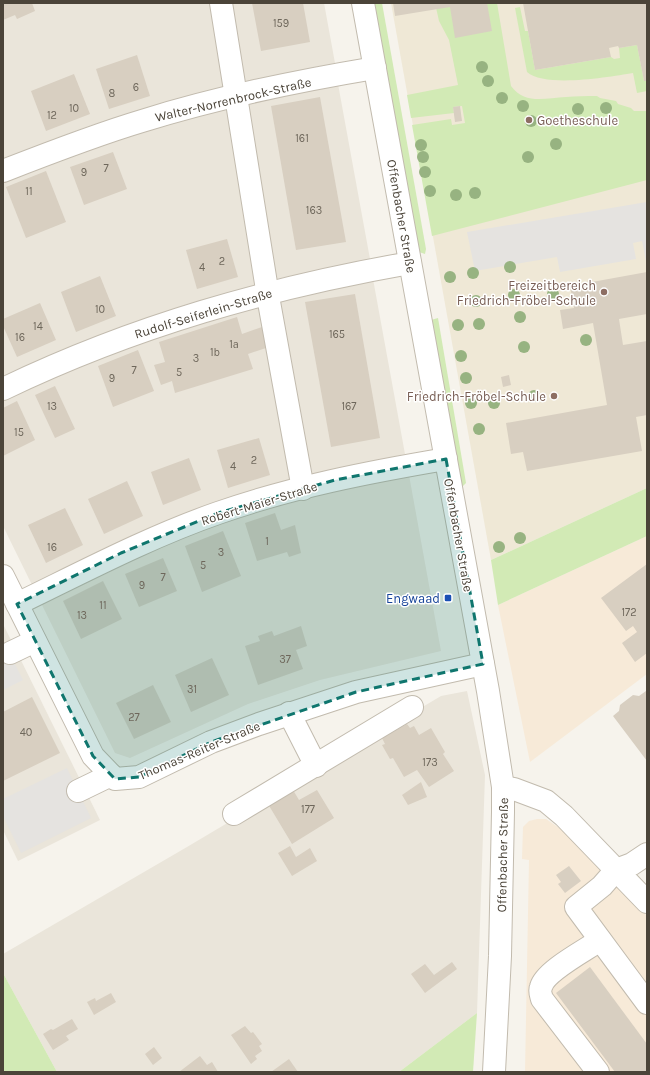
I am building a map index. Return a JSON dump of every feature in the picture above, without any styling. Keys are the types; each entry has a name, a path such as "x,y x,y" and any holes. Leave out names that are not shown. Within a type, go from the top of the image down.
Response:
{"street":[{"path":"221,3 268,292 303,489"},
{"name":"Offenbacher Straße","path":"364,3 483,664 503,786 501,905 494,1072"},
{"name":"Walter-Norrenbrock-Straße","path":"3,171 79,142 206,102 375,68"},
{"name":"Rudolf-Seiferlein-Straße","path":"3,389 52,366 174,320 268,292 410,263"},
{"name":"Robert-Maier-Straße","path":"17,604 121,553 218,513 349,477 446,459"},
{"path":"3,576 93,756 111,775 78,791"},
{"path":"10,654 35,642"},
{"name":"Thomas-Reiter-Straße","path":"111,775 115,779 139,777 211,742 289,713 356,692 483,664"},
{"path":"234,814 412,707"},
{"path":"289,713 316,766"},
{"path":"503,786 546,801 564,816 647,902"},
{"path":"647,854 632,864 616,870 602,886 576,908 647,1003"},
{"path":"598,1072 542,999 540,992 541,986 549,974 600,940"}],"highlighted area":[{"path":"446,459 483,664 356,692 211,742 139,777 115,779 93,756 17,604 121,553 218,513 335,480"}],"shaded area":[{"path":"3,3 324,3 335,63 244,82 137,111 86,127 3,159"},
{"path":"391,3 647,3 647,488 491,560"},
{"path":"338,84 370,259 272,280 176,308 113,331 3,378 3,181 122,137 223,109"},
{"path":"647,202 647,266 642,241 633,243 636,259 560,272 557,257 475,271 467,232"},
{"path":"373,279 405,454 346,468 32,585 3,526 3,400 56,375 153,336 229,313"},
{"path":"409,475 441,651 320,680 248,704 130,758 115,753 41,603 126,561 217,525 306,497"},
{"path":"647,536 647,674 530,762 498,605"},
{"path":"3,624 100,820 18,861 3,830"},
{"path":"3,640 23,680 3,690"},
{"path":"467,691 485,775 477,1013 399,1072 57,1072 3,973 3,954 441,696"},
{"path":"67,768 91,818 21,853 3,816 3,799"},
{"path":"546,819 565,832 647,916 647,1072 525,1072 529,860 522,859 523,827 529,821"}],"green space":[{"path":"374,3 382,3 426,249 425,254 419,252"},
{"name":"Goetheschule","path":"435,3 497,3 511,86 523,96 543,99 574,96 597,96 616,101 618,104 631,108 634,111 647,111 647,180 432,236 412,125 451,119 452,125 465,123 462,106 453,107 454,113 411,118 407,95 458,85 449,40 439,21"},
{"path":"520,7 525,31 528,31 535,70 611,57 614,59 620,58 619,48 637,45 644,81 647,81 647,91 637,93 633,73 594,79 562,80 536,77 527,72 515,8"},
{"path":"438,318 466,483 461,488 431,320"},
{"path":"647,488 647,536 498,605 491,560"},
{"path":"3,973 57,1072 3,1072"},
{"path":"477,1013 473,1072 399,1072"}],"building":[{"path":"3,3 32,3 35,11 17,19 15,15 3,20"},
{"path":"252,3 303,3 310,42 261,51"},
{"path":"393,3 487,3 492,31 455,38 450,7 395,16"},
{"path":"523,3 647,3 647,81 644,81 637,45 609,48 611,57 535,70"},
{"path":"137,55 150,96 109,109 96,69"},
{"path":"74,74 90,114 46,131 31,91"},
{"path":"320,97 346,242 296,250 271,106"},
{"path":"460,106 462,121 455,122 453,107"},
{"path":"113,152 127,189 84,205 70,167"},
{"path":"46,171 66,222 26,238 6,187"},
{"path":"227,239 238,277 197,289 186,250"},
{"path":"647,272 647,314 619,319 623,345 647,341 647,415 636,417 642,451 527,471 523,452 511,454 506,423 607,405 593,323 563,329 560,310 574,308 570,286"},
{"path":"100,276 116,316 76,332 61,292"},
{"path":"355,294 380,438 331,447 305,302"},
{"path":"40,303 56,340 17,357 3,326 3,319"},
{"path":"237,317 242,334 262,327 266,348 248,354 253,369 175,393 172,381 161,385 154,365 165,362 159,342"},
{"path":"138,350 154,391 113,407 98,366"},
{"path":"509,375 511,385 503,387 501,377"},
{"path":"55,386 75,429 55,438 35,395"},
{"path":"17,401 35,440 3,456 3,408"},
{"path":"259,438 270,475 228,488 217,450"},
{"path":"189,458 201,490 163,505 151,472"},
{"path":"127,481 143,516 104,534 88,499"},
{"path":"65,508 83,545 46,563 28,525"},
{"path":"275,513 281,530 295,525 301,553 289,557 287,552 257,561 245,523"},
{"path":"223,531 241,576 202,592 185,546"},
{"path":"163,558 177,591 139,607 125,574"},
{"path":"647,564 647,653 635,662 622,643 637,632 633,626 626,631 601,598"},
{"path":"103,581 122,619 81,639 63,601"},
{"path":"301,626 307,646 296,650 303,669 258,685 245,646 260,641 258,636 272,631 274,636"},
{"path":"212,658 229,695 191,712 175,675"},
{"path":"153,685 171,722 134,739 116,703"},
{"path":"646,691 647,761 613,716 619,711 620,705 633,695 639,696"},
{"path":"32,697 60,753 3,781 3,712"},
{"path":"407,724 410,728 414,726 419,735 431,728 445,752 443,754 454,771 429,787 417,770 404,777 393,758 390,759 382,745 385,744 382,738"},
{"path":"421,782 427,797 408,805 402,795"},
{"path":"293,790 299,800 317,790 334,818 292,844 268,804"},
{"path":"290,846 296,857 310,848 317,861 292,876 278,853"},
{"path":"569,866 581,881 565,893 558,884 561,882 556,875"},
{"path":"452,962 457,969 425,993 411,974 425,964 434,975"},
{"path":"590,967 647,1044 647,1072 615,1072 556,993"},
{"path":"111,993 116,1002 94,1015 87,1002 95,998 96,1001"},
{"path":"72,1019 78,1029 66,1036 69,1040 53,1050 43,1034"},
{"path":"245,1026 251,1033 253,1032 262,1044 259,1046 262,1051 255,1056 257,1059 251,1064 231,1035"},
{"path":"154,1047 162,1058 153,1065 145,1054"},
{"path":"200,1056 207,1065 212,1062 218,1072 179,1072"},
{"path":"289,1059 298,1072 271,1072"}],"place":[{"name":"Goetheschule","path":"529,120"},
{"name":"Freizeitbereich Friedrich-Fröbel-Schule","path":"604,292"},
{"name":"Friedrich-Fröbel-Schule","path":"554,396"},
{"name":"Engwaad","path":"448,598"}]}
